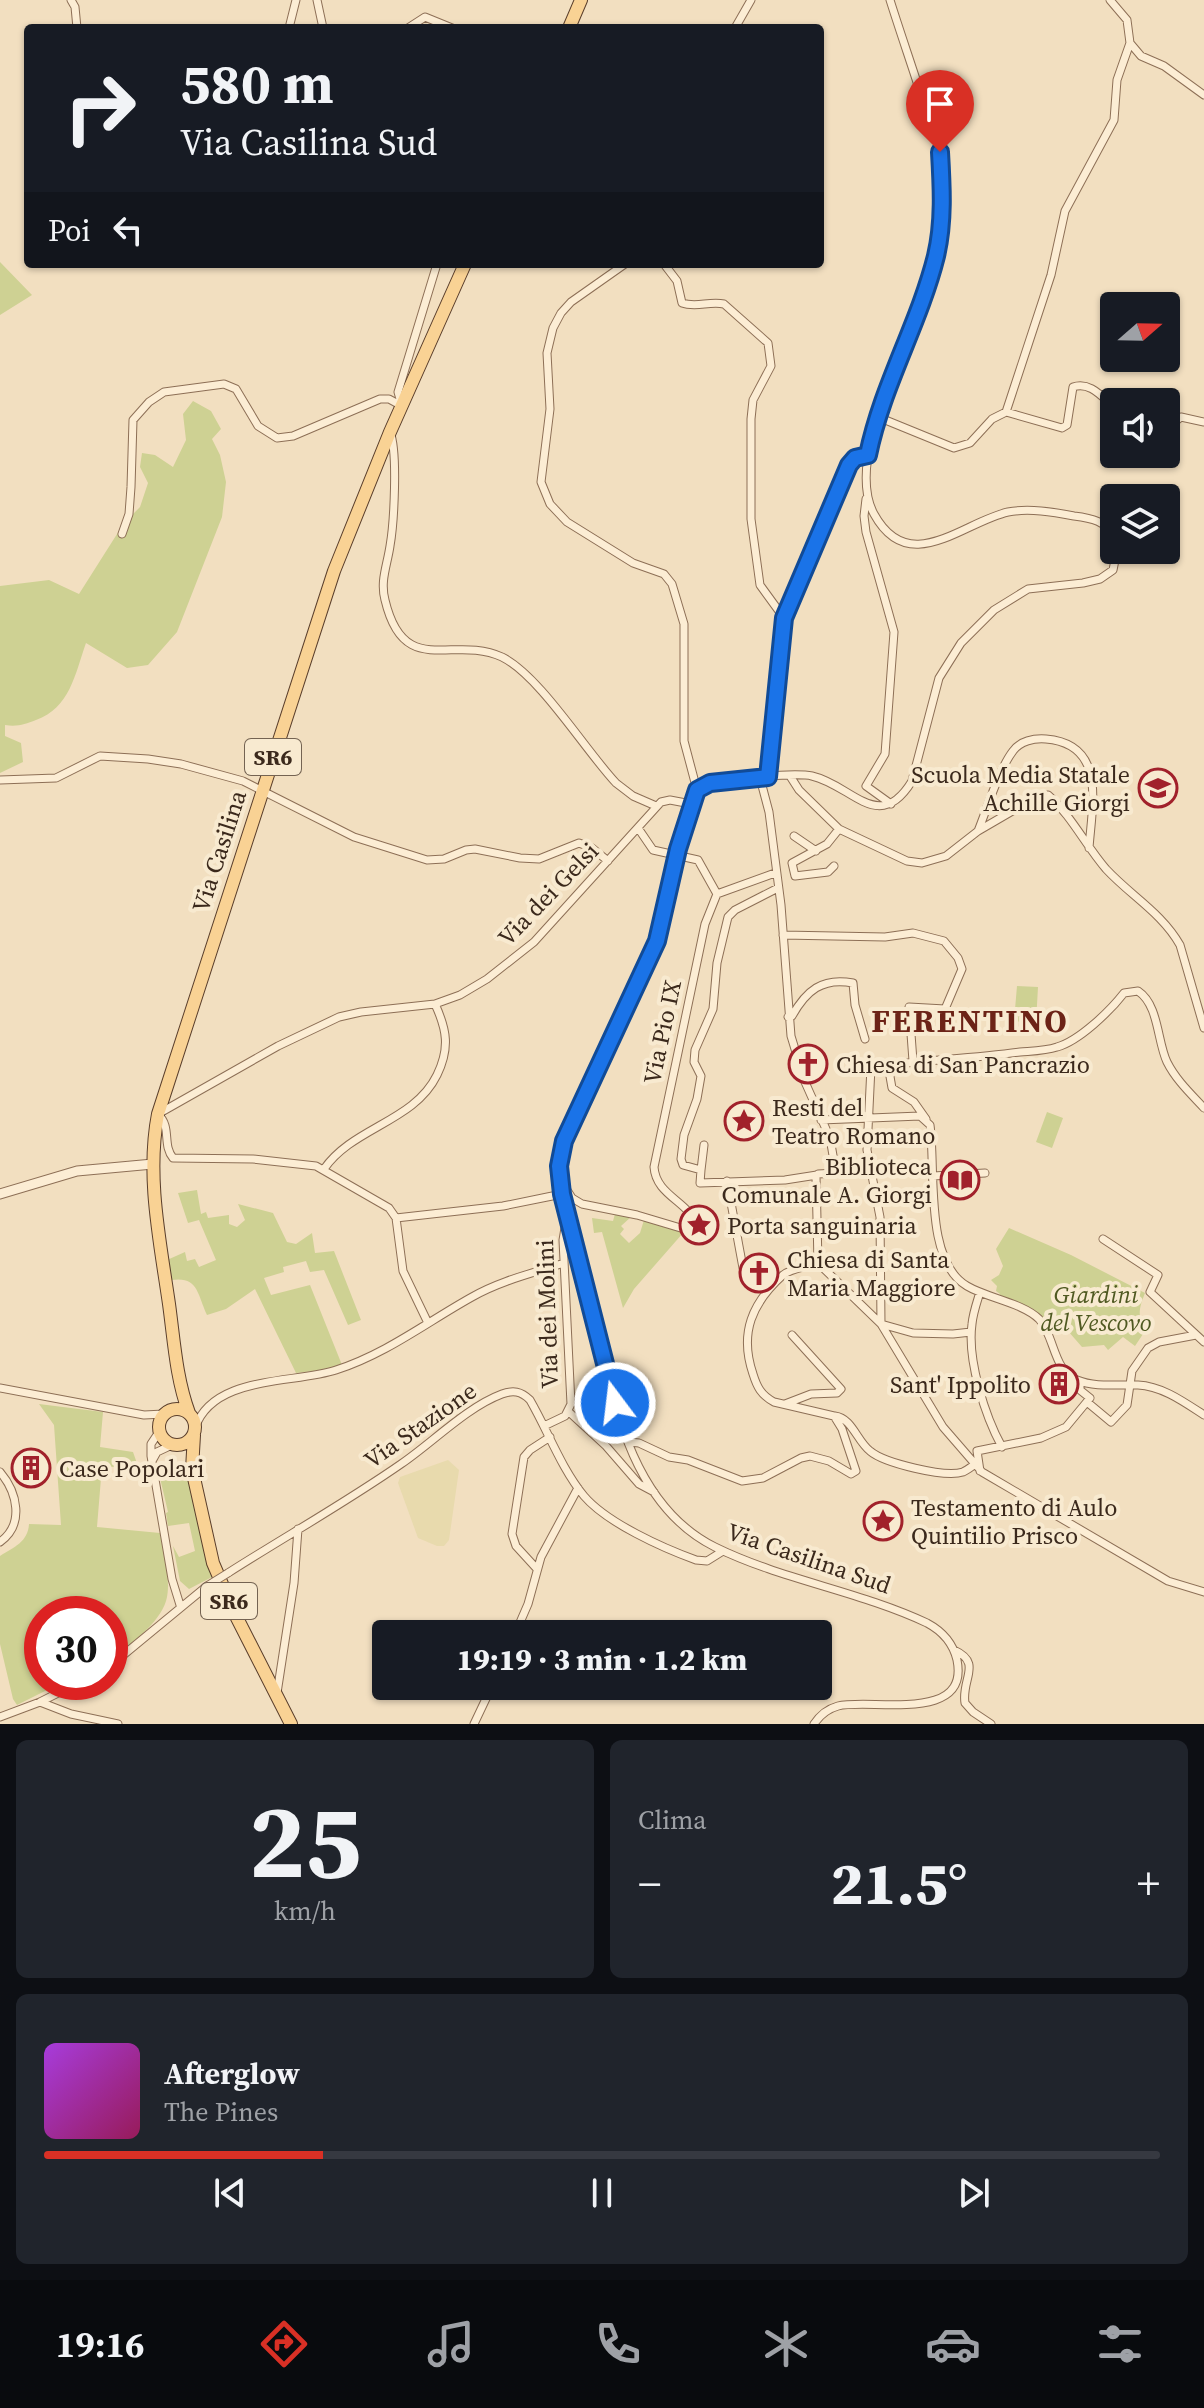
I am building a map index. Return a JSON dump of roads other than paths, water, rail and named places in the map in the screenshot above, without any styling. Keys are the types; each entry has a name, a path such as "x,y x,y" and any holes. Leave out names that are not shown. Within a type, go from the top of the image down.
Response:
{"main road":[{"path":"571,24 581,0"},
{"name":"Via Casilina","path":"166,1412 178,1397 179,1383 153,1164 158,1114 328,586 390,432 463,268"},
{"name":"Via Casilina","path":"179,1383 194,1413"},
{"path":"178,1409 194,1413 195,1432 187,1443 174,1445 162,1438 159,1430 166,1412 178,1409"},
{"name":"SR6","path":"192,1469 195,1432"},
{"name":"SR6","path":"174,1445 185,1453 192,1469 217,1575 291,1724"}],"street":[{"path":"71,0 77,24"},
{"path":"290,24 296,0"},
{"path":"317,0 322,24"},
{"path":"737,24 751,0"},
{"path":"890,0 940,152 941,226 935,258 878,417 868,455 864,516 866,532 894,632 885,754 866,786 891,804"},
{"path":"1006,412 1051,275 1065,211 1114,120 1117,80 1130,43 1127,20 1110,0"},
{"path":"414,24 425,17 442,24"},
{"path":"1130,43 1141,56 1164,66 1204,95"},
{"path":"402,406 398,392 436,268"},
{"path":"619,268 571,302 551,332 547,358 550,409 541,482 550,504 567,522 637,566 666,575 672,584 684,624 684,741 697,790 710,783 813,776 874,806 891,804 904,794 912,781 939,678 961,643 994,610 1028,589 1100,579 1113,570 1115,564"},
{"path":"667,268 677,281 682,303 691,306 716,302 724,304 768,343 771,366 753,400 751,419 751,519 760,585 784,618"},
{"path":"122,534 129,514 133,420 149,402 164,392 224,384 236,389 258,426 277,438 293,436 380,399 389,399 402,406"},
{"path":"878,417 954,448 970,443 992,419 1006,412 1062,428 1069,419 1073,387 1084,385 1100,395"},
{"path":"1180,418 1204,422"},
{"path":"390,432 396,451 392,533 383,584 387,608 399,634 415,646 489,653 513,664 537,687 616,783 633,796 656,806 666,800 691,804"},
{"path":"836,1173 830,1138 802,1073 788,1017 783,935 764,778 784,618 849,465 855,458 868,455"},
{"path":"867,497 879,523 902,541 919,545 944,539 994,516 1022,510 1093,519 1100,523"},
{"path":"978,831 1011,753 1028,740 1057,740 1072,745 1091,770 1093,789 1089,848"},
{"path":"0,780 56,778 106,755 181,764 263,789 360,840 427,860 444,859 472,849 539,859 579,843 592,848 608,861"},
{"path":"790,776 799,790 839,829 907,861 922,863 935,862 978,831 1038,796 1048,795 1109,872 1174,933 1204,1028"},
{"name":"Via Casilina Sud","path":"697,790 676,855 657,941 571,1122 561,1150 562,1194 613,1397 629,1442 654,1492 679,1524 723,1551 918,1619 939,1630 954,1650"},
{"name":"Via dei Gelsi","path":"158,1114 278,1046 339,1017 435,1004 465,992 515,960 553,923 656,806"},
{"path":"638,828 653,850 698,860 717,894 775,873"},
{"path":"834,866 828,872 795,876 792,863 827,844 839,829"},
{"path":"794,836 816,851"},
{"path":"701,1170 683,1165 682,1149 701,1076 694,1062 695,1050 712,1013 717,963 728,919 735,910 778,888"},
{"name":"Via Pio IX","path":"560,1179 579,1203 642,1216 684,1229 697,1226 690,1213 659,1184 654,1167 705,924 717,894"},
{"path":"783,935 885,937 913,933 944,941 958,958 962,969 945,1009 909,1007 913,1061"},
{"path":"788,1017 814,988 837,982 853,983 855,1005 865,1039"},
{"path":"881,1324 881,1248 875,1189 870,1173 868,1117 871,1067 913,1061 982,1058 1059,1047 1090,1027 1124,993 1133,990 1144,995 1167,1062 1181,1084 1204,1108"},
{"path":"324,1169 340,1149 394,1117 429,1090 443,1061 447,1042 435,1004"},
{"path":"888,1065 892,1088 914,1102 930,1125 937,1240 944,1262 964,1285 1028,1311 1041,1321 1070,1376 1080,1381 1137,1385 1158,1390 1204,1415"},
{"path":"158,1114 167,1126 168,1152 176,1159 253,1159 314,1166 389,1208 396,1218 403,1271 428,1323"},
{"path":"821,1120 920,1116 930,1125"},
{"path":"704,1145 700,1183 870,1173"},
{"path":"0,1194 77,1171 153,1164"},
{"path":"933,1176 985,1173"},
{"path":"817,1175 818,1263 881,1324 943,1427 977,1468 1168,1581 1204,1592"},
{"path":"727,1181 743,1268"},
{"path":"396,1218 503,1206 562,1194"},
{"name":"Via dei Molini","path":"544,1426 569,1412 571,1397 563,1229 567,1215"},
{"path":"1103,1239 1158,1275 1150,1292 1204,1342"},
{"path":"194,1413 237,1391 266,1382 328,1372 354,1364 488,1289 564,1263"},
{"path":"818,1263 784,1274 748,1323 746,1356 760,1392 774,1402 837,1420 845,1419 864,1445 877,1456 910,1467 952,1473 977,1468"},
{"path":"980,1292 971,1332 981,1395 1002,1447"},
{"path":"881,1324 913,1333 971,1332"},
{"path":"785,1404 799,1397 837,1393 841,1389 792,1335"},
{"path":"1087,1402 1111,1422 1127,1405 1132,1371 1152,1344 1196,1335"},
{"path":"977,1468 977,1451 1041,1438 1066,1427 1090,1398 1080,1390 1080,1381"},
{"path":"0,1388 144,1415 166,1412"},
{"name":"Via Stazione","path":"128,1652 180,1605 207,1586 393,1469 479,1406 499,1395 514,1392 525,1395 578,1488 598,1509 691,1559 707,1561 723,1551"},
{"name":"Via dei Molini","path":"569,1412 606,1446 639,1484 654,1492"},
{"path":"144,1415 159,1430 151,1444 152,1463 173,1584 180,1605"},
{"path":"629,1442 742,1481 763,1478 810,1456 829,1461 853,1474 856,1471 837,1420"},
{"path":"537,1569 516,1546 512,1534 524,1457 550,1437"},
{"path":"152,1463 157,1452 174,1445"},
{"path":"0,1472 12,1490 16,1512 11,1531 0,1542"},
{"path":"521,1620 545,1549 578,1488"},
{"path":"276,1695 294,1583 298,1529"},
{"path":"814,1724 825,1711 842,1705 922,1704 940,1699 949,1693 956,1680 958,1667 954,1650"},
{"path":"954,1650 966,1656 970,1663 965,1703 991,1724"},
{"path":"0,1717 44,1700"},
{"path":"474,1724 485,1700"},
{"path":"40,1702 71,1714 118,1724"}],"place":[{"name":"Scuola Media Statale Achille Giorgi","path":"1158,788"},
{"name":"Chiesa di San Pancrazio","path":"808,1064"},
{"name":"Resti del Teatro Romano","path":"744,1121"},
{"name":"Biblioteca Comunale A. Giorgi","path":"960,1180"},
{"name":"Porta sanguinaria","path":"699,1225"},
{"name":"Chiesa di Santa Maria Maggiore","path":"759,1273"},
{"name":"Sant' Ippolito","path":"1059,1384"},
{"name":"Case Popolari","path":"31,1468"},
{"name":"Testamento di Aulo Quintilio Prisco","path":"883,1521"}],"district":[{"name":"FERENTINO","path":"970,1021"}],"park label":[{"name":"Giardini del Vescovo","path":"1096,1308"}]}
